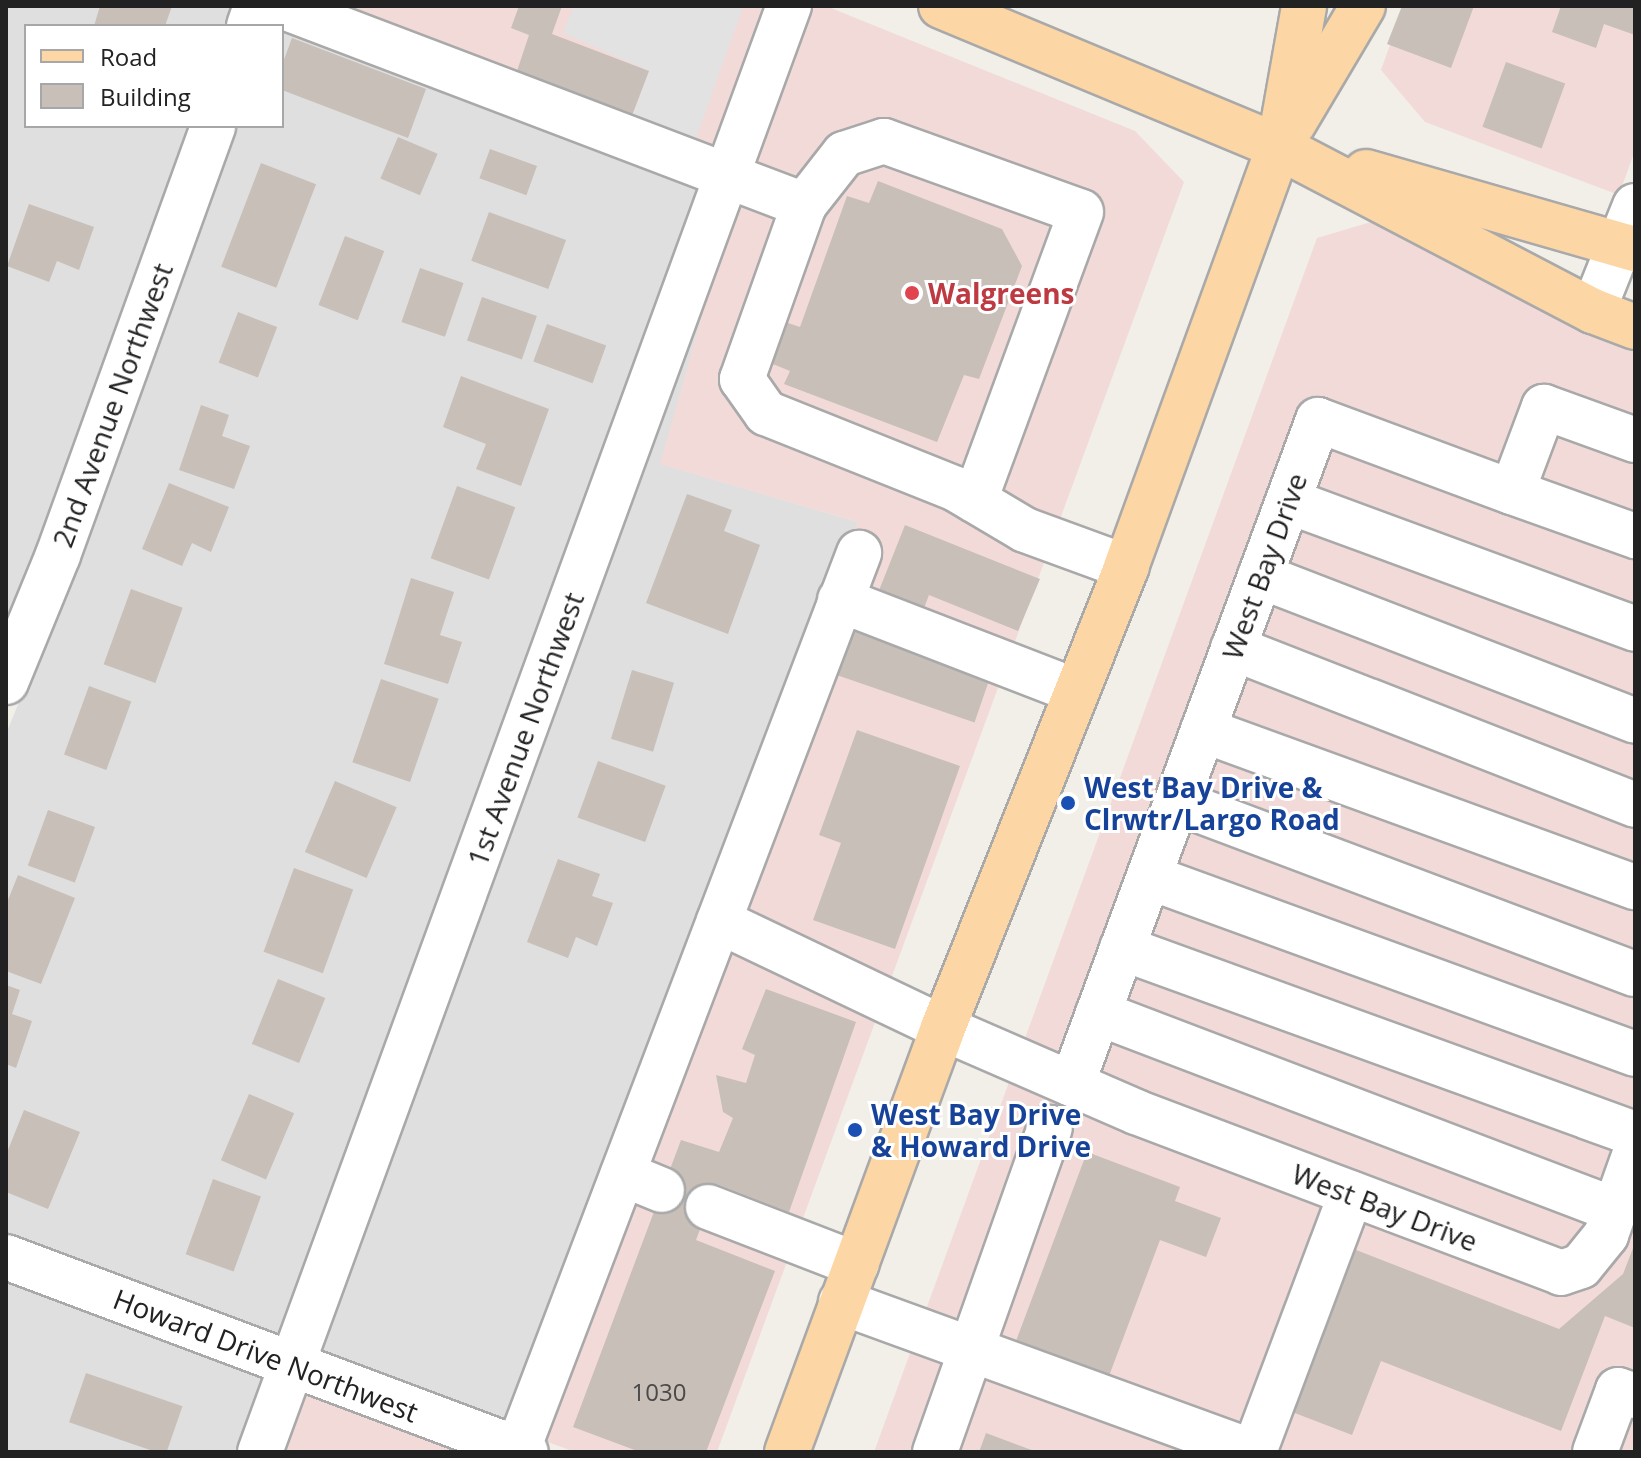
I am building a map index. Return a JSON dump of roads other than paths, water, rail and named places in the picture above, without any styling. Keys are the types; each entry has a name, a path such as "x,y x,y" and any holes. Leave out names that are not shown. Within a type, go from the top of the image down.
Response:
{"main road":[{"path":"941,6 1279,147 1593,311 1635,327"},
{"path":"787,1452 943,1028 1126,567 1279,147 1304,6"},
{"path":"1279,147 1363,6"},
{"path":"1279,147 1630,233"}],"street":[{"path":"281,6 804,205"},
{"name":"1st Avenue Northwest","path":"260,1452 789,6"},
{"name":"2nd Avenue Northwest","path":"6,682 58,555 212,128"},
{"path":"975,500 1081,212 884,141 844,154 804,205 742,379 766,413 975,500 1025,530 1126,567"},
{"path":"1593,311 1630,233"},
{"path":"1635,440 1544,407 1512,492 1635,536"},
{"name":"West Bay Drive","path":"1072,1084 1318,420 1512,492"},
{"path":"1288,501 1635,629"},
{"path":"522,1451 623,1174 859,553"},
{"path":"1260,576 1635,721"},
{"path":"840,600 1076,691"},
{"path":"1233,648 1635,805"},
{"path":"1203,730 1635,887"},
{"path":"1177,802 1635,974"},
{"path":"1149,877 1635,1054"},
{"name":"West Bay Drive","path":"719,921 943,1028 1072,1084 1561,1273 1581,1266 1606,1235 1635,1153"},
{"path":"1122,948 1635,1134"},
{"path":"1098,1013 1615,1210"},
{"path":"935,1452 1050,1128"},
{"path":"623,1174 662,1190"},
{"path":"708,1207 972,1351 1253,1452 1351,1194"},
{"name":"Howard Drive Northwest","path":"6,1257 522,1451"},
{"path":"1595,1452 1618,1390 1635,1396"}],"place":[{"name":"Walgreens","path":"912,293"},
{"name":"West Bay Drive & Clrwtr/Largo Road","path":"1068,803"},
{"name":"West Bay Drive & Howard Drive","path":"855,1130"}]}
